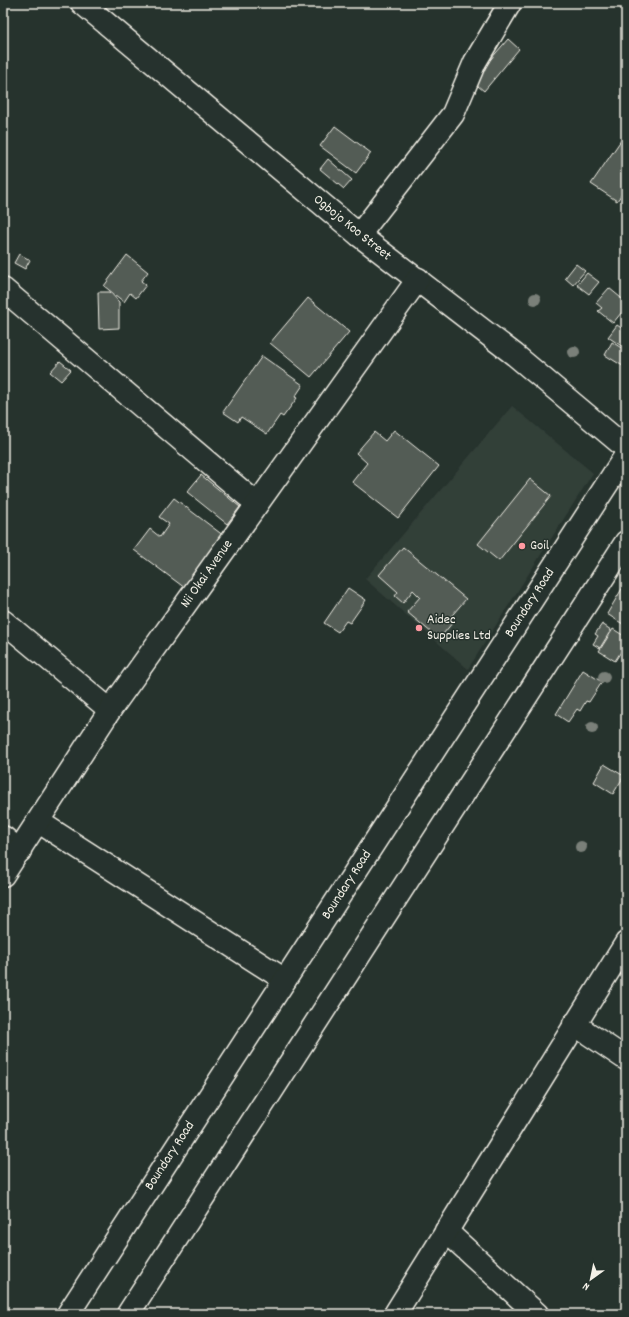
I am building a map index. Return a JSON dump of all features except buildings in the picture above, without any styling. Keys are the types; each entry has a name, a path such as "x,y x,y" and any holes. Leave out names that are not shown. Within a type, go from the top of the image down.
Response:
{"street":[{"name":"Ogbojo Koo Street","path":"82,3 359,235 515,355 626,448"},
{"path":"359,235 453,114 475,62 510,3"},
{"name":"Nii Okai Avenue","path":"3,875 39,822 110,710 418,279"},
{"path":"3,289 257,504"},
{"name":"Boundary Road","path":"68,1314 626,455"},
{"path":"128,1314 626,542"},
{"path":"3,621 110,710"},
{"path":"39,822 285,980"},
{"path":"3,837 20,851"},
{"path":"395,1314 574,1024 626,943"},
{"path":"574,1024 626,1059"},
{"path":"446,1231 537,1314"}],"shaded area":[{"path":"512,406 593,473 468,669 365,579"}],"place":[{"name":"Goil","path":"522,546"},
{"name":"Aidec Supplies Ltd","path":"419,628"}]}
